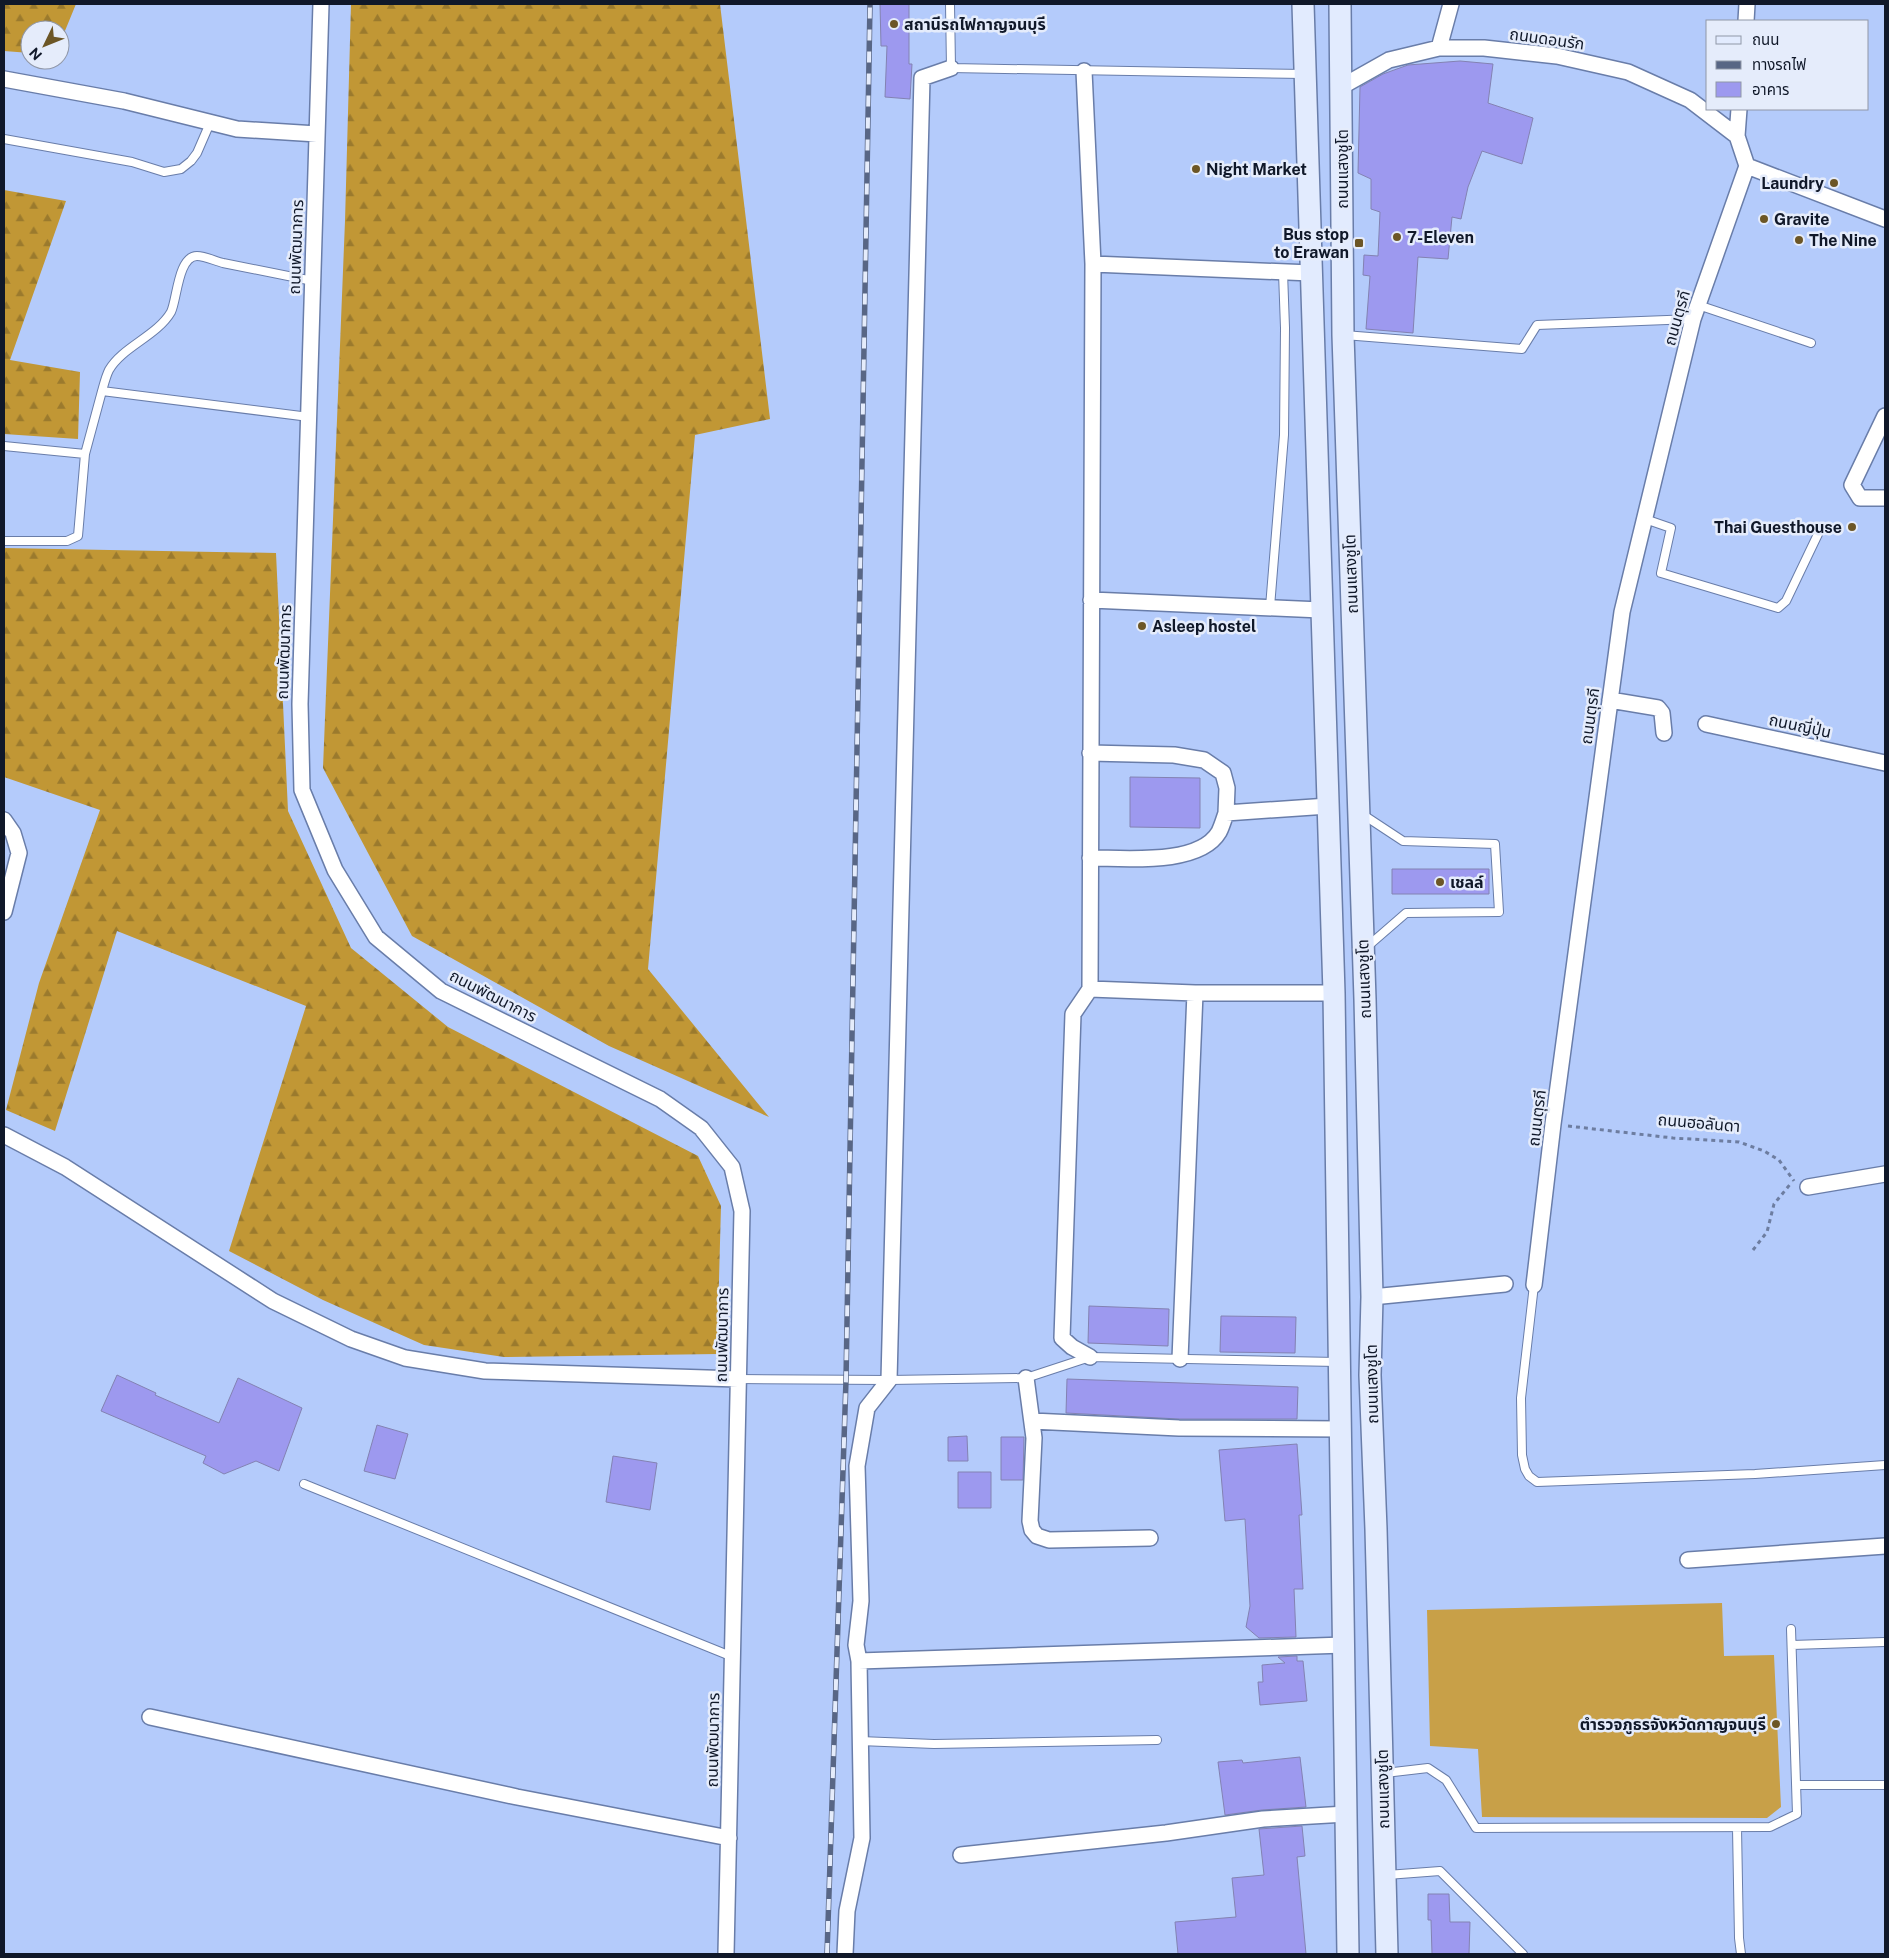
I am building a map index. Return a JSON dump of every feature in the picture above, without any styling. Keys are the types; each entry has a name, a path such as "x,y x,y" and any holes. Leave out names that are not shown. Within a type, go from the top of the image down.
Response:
{"main road":[{"name":"ถนนแสงชูโต","path":"1303,4 1334,993 1348,1954"},
{"name":"ถนนแสงชูโต","path":"1340,4 1343,335 1365,999 1372,1297 1370,1375 1383,1773 1386,1954"},
{"path":"1324,694 1355,696"},
{"path":"1334,993 1365,999"},
{"path":"1342,1530 1376,1529"}],"street":[{"name":"ถนนพัฒนาการ","path":"320,4 300,704 302,790 334,870 376,937 441,991 660,1099 701,1128 732,1167 742,1211 726,1954"},
{"path":"1439,48 1451,4"},
{"path":"1746,20 1748,4"},
{"name":"ถนนดอนรัก","path":"1341,87 1388,60 1439,48 1484,48 1557,56 1628,72 1690,100 1737,136"},
{"path":"845,1954 847,1910 862,1838 859,1662 856,1645 861,1601 857,1466 867,1408 888,1380 922,78 951,68"},
{"path":"1084,71 1093,264 1090,989 1073,1014 1062,1338 1072,1348 1090,1358"},
{"path":"4,79 124,101 237,130 317,134"},
{"path":"1739,110 1737,136 1747,166 1885,219"},
{"name":"ถนนตุรกี","path":"1534,1284 1553,1124 1622,612 1693,319 1747,166"},
{"path":"1093,264 1311,273"},
{"path":"1885,416 1852,485 1860,498 1885,498"},
{"path":"1091,600 1321,610"},
{"path":"1610,700 1658,708 1662,713 1664,733"},
{"name":"ถนนญี่ปุ่น","path":"1706,724 1885,763"},
{"path":"1090,753 1174,755 1204,760 1223,773 1226,788 1226,813 1219,832 1210,842 1192,852 1171,857 1090,858"},
{"path":"1226,813 1328,806"},
{"path":"4,820 13,833 19,853 6,889 4,912"},
{"path":"1090,989 1195,993 1334,993"},
{"path":"1180,1359 1195,993"},
{"path":"4,1135 65,1167 273,1301 351,1339 405,1358 485,1371 738,1379"},
{"path":"1808,1186 1885,1174"},
{"path":"1372,1297 1505,1284"},
{"path":"1026,1378 1034,1438 1030,1521 1032,1530 1038,1536 1049,1540 1150,1538"},
{"path":"1032,1421 1179,1428 1341,1429"},
{"path":"1688,1560 1885,1546"},
{"path":"859,1662 1344,1645"},
{"path":"150,1718 517,1797 729,1838"},
{"path":"961,1855 1166,1833 1263,1819 1346,1814"}],"lane":[{"path":"950,4 951,68 1306,74"},
{"path":"4,139 132,162 164,172 181,169 191,161 198,153 210,123"},
{"path":"4,541 67,541 78,536 85,454 110,369 122,355 145,338 171,312 181,271 187,261 197,256 313,281"},
{"path":"1270,607 1284,435 1283,272"},
{"path":"1698,304 1811,343"},
{"path":"1343,335 1522,349 1537,324 1693,319"},
{"path":"102,391 309,417"},
{"path":"4,446 85,454"},
{"path":"1645,520 1671,528 1661,573 1778,608 1786,601 1819,532"},
{"path":"1359,811 1403,841 1495,844 1499,912 1406,913 1363,950"},
{"path":"1534,1284 1521,1398 1522,1455 1525,1469 1537,1482 1754,1474 1885,1465"},
{"path":"738,1379 888,1380 1026,1378 1090,1358 1340,1362"},
{"path":"304,1484 732,1657"},
{"path":"1383,1773 1428,1768 1446,1780 1476,1828 1770,1828 1796,1814 1791,1629"},
{"path":"1792,1645 1885,1642"},
{"path":"859,1740 934,1744 1158,1740"},
{"path":"1796,1785 1885,1785"},
{"path":"1738,1828 1739,1938 1742,1954"},
{"path":"1385,1876 1440,1871 1523,1954"}],"path":[{"name":"ถนนฮอลันดา","path":"1553,1124 1673,1138 1739,1142 1764,1151 1779,1160 1793,1180"},
{"path":"1753,1250 1767,1232 1774,1204 1793,1180 1799,1185 1808,1186"}],"shaded area":[{"path":"1722,1603 1724,1656 1774,1655 1781,1807 1767,1818 1482,1817 1478,1749 1430,1746 1427,1610"}],"green space":[{"path":"4,4 76,4 69,20 20,20 20,52 4,51"},
{"path":"351,4 720,4 770,419 695,435 648,969 769,1117 609,1046 412,936 323,768 345,221"},
{"path":"4,190 66,201 10,360 80,372 78,439 4,434"},
{"path":"4,548 276,553 288,811 351,948 448,1027 698,1156 721,1206 717,1354 504,1357 424,1345 323,1300 229,1251 306,1006 117,931 55,1131 6,1110 39,983 100,810 4,777"}],"building":[{"path":"880,4 909,4 909,64 912,64 910,99 885,97 887,46 881,46"},
{"path":"1460,61 1493,64 1488,103 1533,118 1522,164 1482,151 1468,187 1461,219 1452,217 1448,259 1418,257 1413,333 1366,329 1370,276 1363,275 1364,255 1378,256 1380,212 1371,209 1371,179 1358,173 1360,87 1383,74 1408,65"},
{"path":"1130,777 1200,778 1200,828 1130,827"},
{"name":"เชลล์","path":"1392,869 1489,869 1489,894 1392,894"},
{"path":"1089,1306 1169,1309 1168,1346 1088,1343"},
{"path":"1221,1316 1296,1317 1295,1353 1220,1352"},
{"path":"117,1375 156,1393 155,1395 219,1423 238,1378 302,1408 279,1471 256,1461 224,1474 203,1463 206,1456 101,1411"},
{"path":"1067,1379 1298,1387 1297,1419 1179,1419 1066,1413"},
{"path":"377,1425 408,1434 395,1479 364,1471"},
{"path":"967,1436 968,1461 948,1461 948,1437"},
{"path":"1001,1437 1024,1437 1023,1480 1001,1480"},
{"path":"1297,1444 1302,1515 1299,1515 1303,1589 1294,1589 1296,1637 1259,1638 1246,1627 1250,1606 1245,1519 1225,1521 1219,1450"},
{"path":"613,1456 657,1463 650,1510 606,1502"},
{"path":"958,1472 991,1472 991,1508 958,1508"},
{"path":"1297,1656 1297,1661 1303,1661 1307,1701 1260,1705 1258,1682 1263,1682 1262,1665 1285,1663 1278,1657"},
{"path":"1300,1757 1306,1807 1225,1815 1218,1762 1242,1760 1243,1763"},
{"path":"1302,1826 1305,1856 1297,1857 1306,1954 1178,1954 1175,1922 1236,1917 1232,1878 1264,1875 1259,1829"},
{"path":"1428,1894 1449,1894 1450,1922 1470,1922 1469,1954 1432,1954 1431,1920 1428,1920"}],"railway":[{"path":"827,1954 846,1380 870,4"}],"place":[{"name":"สถานีรถไฟกาญจนบุรี","path":"894,24"},
{"name":"Night Market","path":"1196,169"},
{"name":"Laundry","path":"1834,183"},
{"name":"Gravite","path":"1764,219"},
{"name":"7-Eleven","path":"1397,237"},
{"name":"The Nine","path":"1799,240"},
{"name":"Bus stop to Erawan","path":"1359,243"},
{"name":"Thai Guesthouse","path":"1852,527"},
{"name":"Asleep hostel","path":"1142,626"},
{"name":"เชลล์","path":"1440,882"},
{"name":"ตำรวจภูธรจังหวัดกาญจนบุรี","path":"1776,1724"}]}
